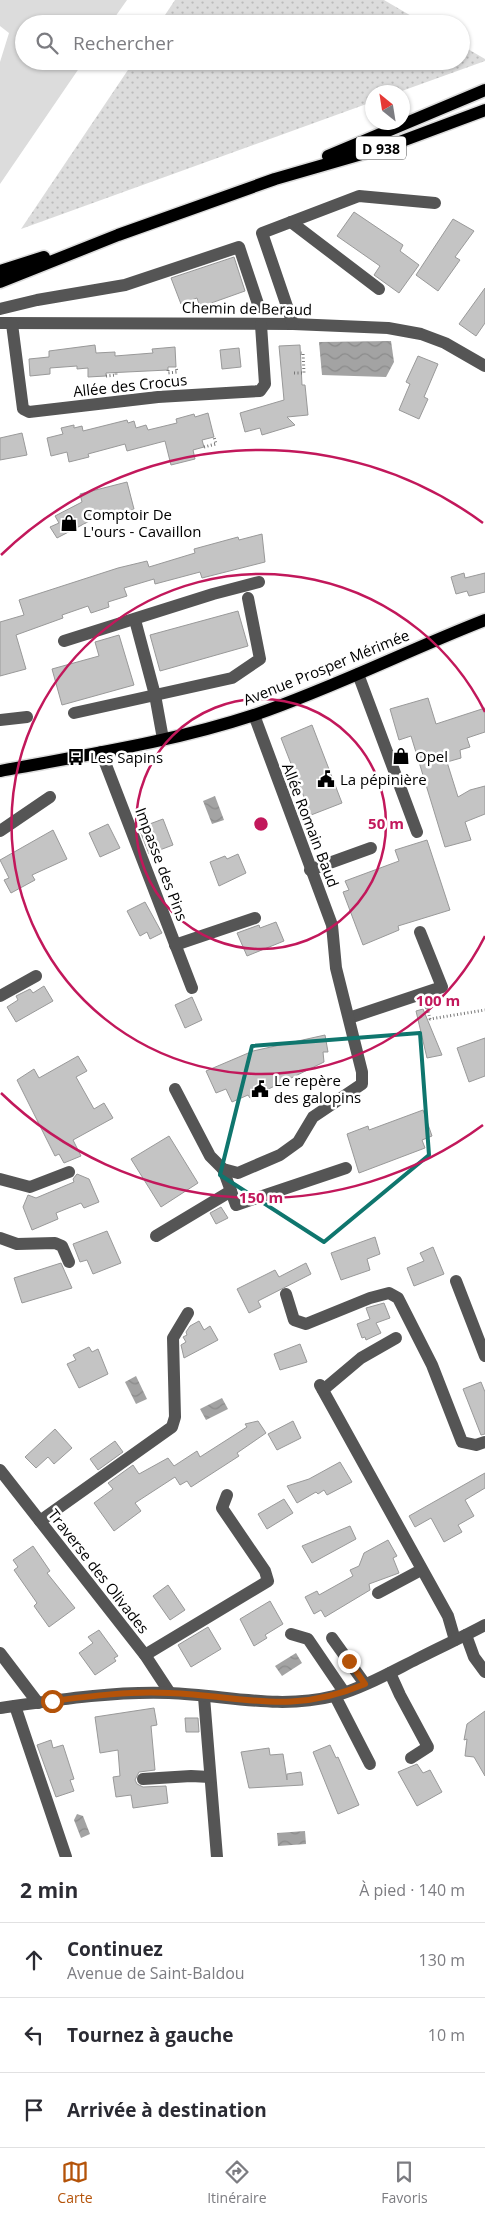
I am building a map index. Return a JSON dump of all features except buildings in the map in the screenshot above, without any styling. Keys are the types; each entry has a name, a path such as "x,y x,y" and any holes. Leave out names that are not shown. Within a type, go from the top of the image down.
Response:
{"main road":[{"name":"D 938","path":"0,282 118,235 275,179 485,90"},
{"name":"D 938","path":"275,179 386,147 485,110"},
{"name":"D 938","path":"0,271 118,235"},
{"name":"Avenue Prosper Mérimée","path":"0,771 164,739 254,715 358,674 485,620"}],"street":[{"path":"293,324 262,233 359,196 435,203"},
{"path":"291,222 379,288"},
{"path":"0,310 37,300 125,285 239,247 259,307"},
{"name":"Chemin de Beraud","path":"6,323 293,324 388,328 421,334 445,343 485,366"},
{"name":"Allée des Crocus","path":"6,323 23,408 30,412 158,397 260,391 265,384 261,325"},
{"path":"64,641 213,594 259,582"},
{"path":"74,713 232,678 260,659 248,598"},
{"path":"135,620 155,695 164,739"},
{"path":"358,674 417,832"},
{"name":"Allée Romain Baud","path":"223,1169 238,1173 280,1155 298,1142 313,1117 362,1084 362,1072 333,946 332,925 254,715"},
{"path":"0,720 27,717"},
{"name":"Impasse des Pins","path":"101,752 192,988"},
{"path":"0,831 50,797"},
{"path":"310,870 371,848"},
{"path":"175,945 255,918"},
{"path":"350,1018 442,987 420,932"},
{"path":"0,996 36,976"},
{"path":"175,1089 210,1156 223,1169 236,1205 346,1168"},
{"path":"0,1179 30,1187 69,1172"},
{"path":"156,1236 232,1191"},
{"path":"0,1238 17,1244 56,1242 62,1246 69,1262"},
{"path":"456,1281 485,1356"},
{"path":"286,1294 294,1320 306,1324 370,1298 389,1294 398,1298 432,1366 462,1442 476,1445 485,1442"},
{"path":"40,1521 172,1427 175,1417 174,1338 188,1313"},
{"path":"396,1338 361,1358 322,1388 421,1570 461,1638 485,1672"},
{"name":"Traverse des Olivades","path":"0,1470 145,1655 170,1693"},
{"path":"145,1655 268,1581 265,1571 222,1508 227,1495"},
{"path":"378,1593 421,1570"},
{"path":"0,1708 99,1695 170,1693 259,1703 292,1703 340,1694 365,1684 485,1625"},
{"path":"291,1634 308,1639 340,1694 370,1764"},
{"path":"332,1638 365,1684"},
{"path":"0,1654 38,1703"},
{"path":"390,1673 428,1748 411,1758"},
{"path":"204,1696 217,1857"},
{"path":"15,1706 66,1857"},
{"path":"144,1779 210,1777"}],"path":[{"path":"294,373 304,373 303,353 301,353"},
{"path":"168,370 168,372 177,372 176,367"},
{"path":"106,376 116,375 116,372"},
{"path":"204,447 216,444 214,437"},
{"path":"419,1009 427,1007 430,1019 485,1010"}],"highlighted area":[{"path":"420,1033 429,1155 324,1242 220,1175 252,1046"}],"shaded area":[{"path":"0,0 127,0 116,15 15,15 15,70 78,70 0,184 0,62 9,33 0,26"},
{"path":"175,0 384,0 410,15 165,15"},
{"path":"470,50 485,59 485,61 470,66"},
{"path":"128,70 460,70 410,88 410,85 365,85 365,105 21,229"}],"water":[{"path":"391,341 394,362 386,377 322,375 319,342"},
{"path":"215,796 224,820 212,824 203,801"},
{"path":"136,1376 147,1399 136,1404 125,1382"},
{"path":"222,1398 228,1409 206,1420 200,1409"},
{"path":"296,1653 302,1663 282,1676 275,1666"},
{"path":"77,1814 83,1816 90,1834 81,1838 74,1820"},
{"path":"305,1831 306,1844 278,1846 277,1833"}],"place":[{"name":"Comptoir De L'ours - Cavaillon","path":"69,523"},
{"name":"Opel","path":"401,756"},
{"name":"Les Sapins","path":"76,757"},
{"name":"La pépinière","path":"326,779"},
{"name":"Le repère des galopins","path":"260,1089"}],"route":[{"path":"52,1701 99,1695 170,1693 259,1703 292,1703 335,1696 365,1684 349,1661"}]}
